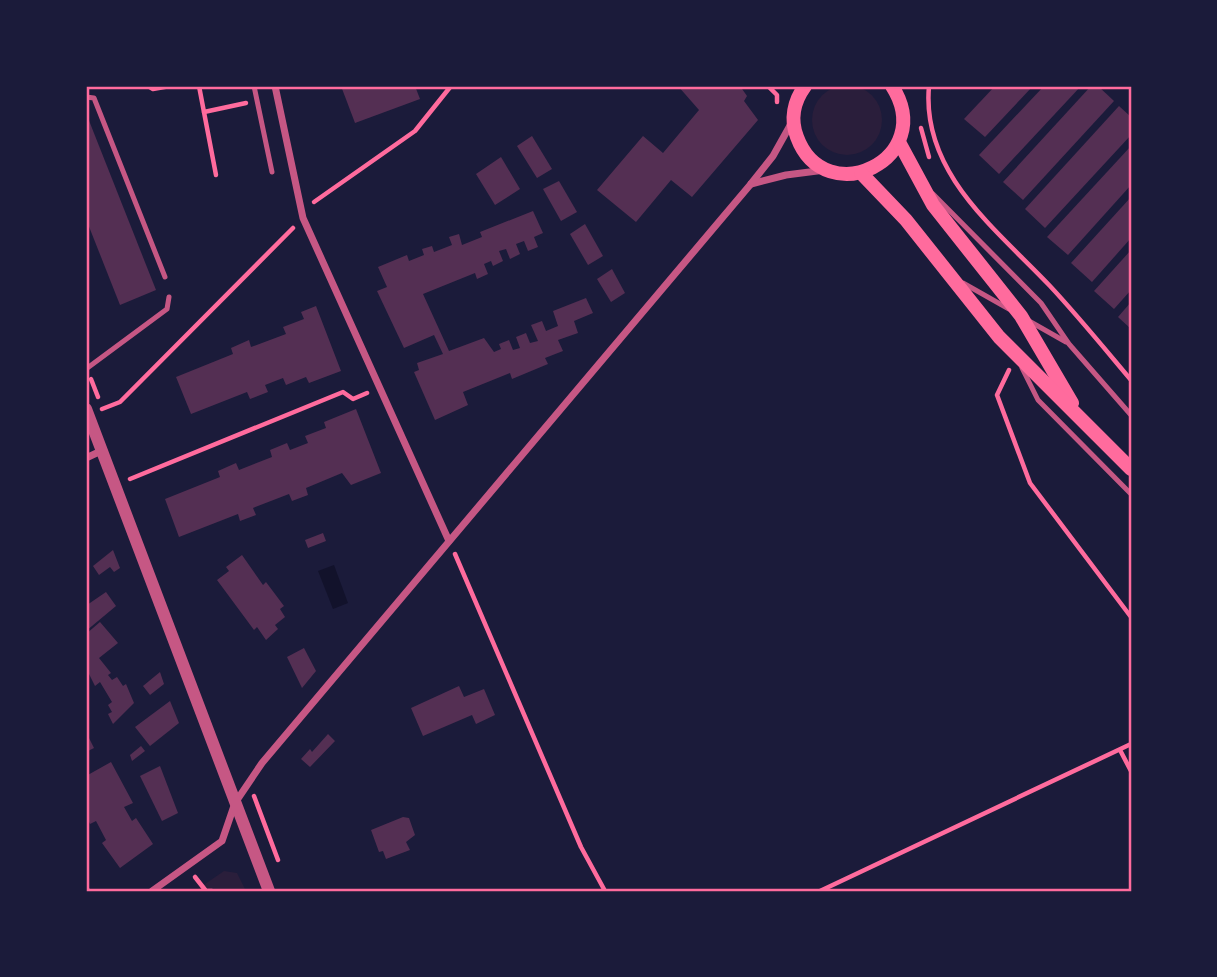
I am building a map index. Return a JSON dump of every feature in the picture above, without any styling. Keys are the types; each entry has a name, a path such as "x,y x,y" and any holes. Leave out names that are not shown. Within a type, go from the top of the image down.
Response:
{"main road":[{"path":"800,88 793,120 801,148 812,161 827,170 843,174 860,173 883,162 899,142 903,115 892,86"},
{"path":"899,142 933,205 1021,316 1081,419"},
{"path":"860,173 906,220 1016,357 1131,469"}],"street":[{"path":"275,86 302,214 449,541"},
{"path":"152,891 222,841 235,803 262,763 750,184 773,156 793,120"},
{"path":"750,184 786,175 827,170"},
{"path":"87,412 269,891"},
{"path":"86,458 102,451"}],"lane":[{"path":"254,86 272,172"},
{"path":"86,97 94,98 165,277"},
{"path":"915,173 993,257 1041,303 1069,344 1131,415"},
{"path":"949,275 1069,344"},
{"path":"86,369 167,309 169,297"},
{"path":"1016,357 1038,400 1131,494"}],"path":[{"path":"148,86 153,89 170,86"},
{"path":"199,86 216,175"},
{"path":"87,412 120,402 302,214 415,131 451,86"},
{"path":"929,86 934,140 957,185 991,229 1050,285 1131,380"},
{"path":"204,112 257,100"},
{"path":"1016,357 997,395 1026,473 1131,617"},
{"path":"114,485 343,392 353,399 381,387"},
{"path":"449,541 581,847 604,891"},
{"path":"820,891 1131,744"},
{"path":"1120,751 1131,771"},
{"path":"185,866 206,891 212,891"}],"shaded area":[{"path":"847,85 872,95 882,120 872,145 847,155 822,145 812,120 822,95"},
{"path":"334,565 348,603 333,609 318,571"},
{"path":"224,871 237,873 246,891 195,891"}],"building":[{"path":"341,86 415,86 420,99 355,123"},
{"path":"678,86 740,86 747,96 744,101 758,120 692,197 671,180 636,222 597,190 643,136 663,153 699,110"},
{"path":"995,86 1033,86 985,137 964,119"},
{"path":"1044,86 1081,86 999,174 979,155"},
{"path":"1091,86 1098,86 1114,101 1023,200 1003,182"},
{"path":"1119,106 1131,117 1131,135 1045,228 1025,209"},
{"path":"86,113 156,290 120,305 86,219"},
{"path":"532,136 552,169 537,178 517,146"},
{"path":"1131,146 1131,185 1068,255 1047,237"},
{"path":"501,157 520,189 495,205 476,174"},
{"path":"559,181 577,212 561,221 543,189"},
{"path":"1131,197 1131,238 1092,282 1071,263"},
{"path":"533,211 543,233 534,237 538,247 528,251 524,241 516,244 520,254 510,259 506,249 499,251 503,261 493,266 491,261 484,264 488,274 477,279 475,273 423,294 449,351 484,338 494,352 501,349 499,344 509,340 513,350 520,348 516,337 526,333 530,343 538,341 531,325 542,321 546,331 558,326 553,311 586,298 593,313 574,321 578,333 558,340 563,351 545,358 548,364 512,379 510,373 463,392 468,405 435,420 414,372 419,370 417,363 443,354 434,335 404,348 377,291 387,287 378,267 407,255 409,261 424,255 422,249 432,246 434,252 452,245 449,237 459,234 462,245 482,237 480,232"},
{"path":"585,224 603,256 588,265 570,234"},
{"path":"1131,250 1131,290 1114,309 1094,291"},
{"path":"612,269 625,293 611,302 597,279"},
{"path":"1131,302 1131,329 1118,317"},
{"path":"316,306 341,371 309,383 306,377 286,385 283,378 265,385 268,392 250,399 247,392 191,414 176,377 233,354 231,348 249,340 251,347 286,334 283,327 304,319 301,312"},
{"path":"356,409 381,473 351,485 342,473 306,488 308,495 292,501 289,494 253,508 256,515 240,521 238,514 179,537 165,499 220,477 218,471 236,463 239,470 272,457 270,450 287,443 290,450 308,443 305,436 326,428 324,422"},
{"path":"323,533 326,541 308,548 305,540"},
{"path":"113,550 120,568 114,572 110,567 99,575 93,566"},
{"path":"242,555 263,585 266,582 284,606 280,609 285,617 275,625 278,629 266,640 257,627 254,630 217,580 229,571 226,567"},
{"path":"106,592 116,606 86,631 86,602 87,605"},
{"path":"100,622 118,643 99,658 111,673 108,675 112,680 117,677 123,686 126,684 134,703 113,724 108,714 112,712 108,705 112,702 100,682 95,686 86,668 89,657 86,653 86,634"},
{"path":"304,648 316,671 302,688 287,657"},
{"path":"160,672 164,684 150,695 143,686"},
{"path":"459,686 464,697 484,689 495,715 476,724 472,715 423,736 411,708"},
{"path":"170,701 179,723 150,746 135,727"},
{"path":"86,732 94,748 86,752"},
{"path":"328,734 335,741 310,767 301,759 310,749 312,752"},
{"path":"141,746 145,751 132,761 130,755"},
{"path":"111,762 133,803 124,807 132,821 136,818 153,844 120,868 102,843 106,840 96,821 90,824 86,816 86,776"},
{"path":"160,766 178,813 162,821 140,776"},
{"path":"403,817 409,818 415,835 406,842 410,850 386,859 383,851 379,852 371,830"}]}
